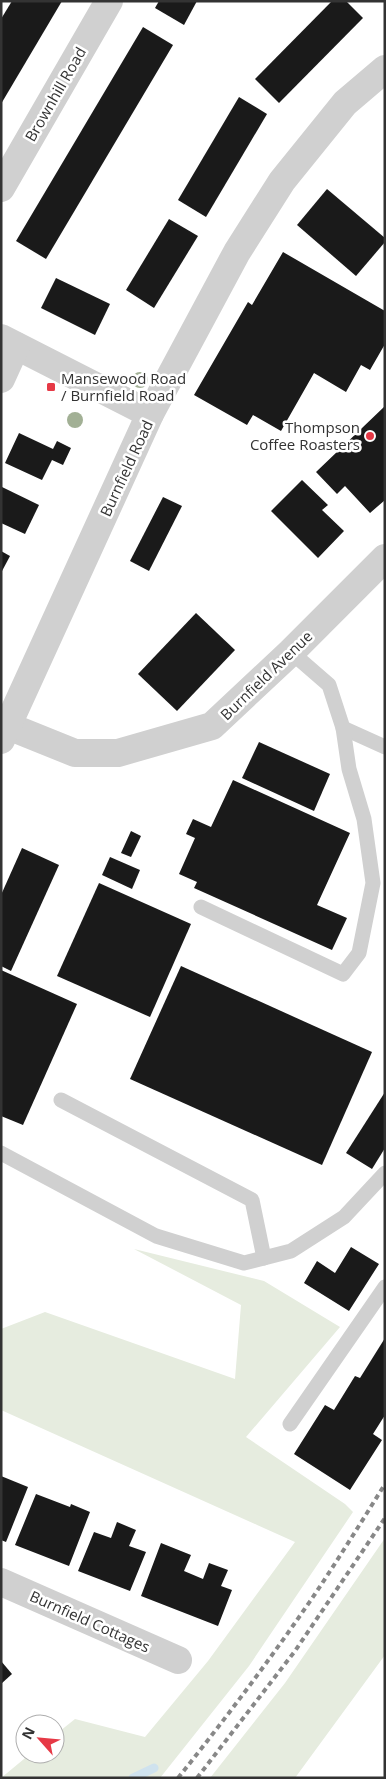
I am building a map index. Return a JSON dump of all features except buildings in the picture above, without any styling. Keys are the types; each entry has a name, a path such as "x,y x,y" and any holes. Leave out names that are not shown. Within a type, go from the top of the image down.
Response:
{"street":[{"name":"Brownhill Road","path":"1,188 109,1"},
{"name":"Burnfield Road","path":"4,733 150,414 237,252 282,181 345,103 385,69"},
{"path":"1,379 9,342 150,414"},
{"name":"Burnfield Avenue","path":"4,733 75,752 118,753 212,726 291,652 385,558"},
{"name":"Burnfield Cottages","path":"1,1582 178,1660"}],"lane":[{"path":"201,907 343,974 359,952 373,883 364,819 349,769 343,728 329,685 291,652"},
{"path":"343,728 385,747"},
{"path":"61,1100 252,1200 264,1258"},
{"path":"1,1153 156,1236 244,1263 291,1251 344,1217 382,1184"},
{"path":"290,1424 385,1287"}],"shaded area":[{"path":"134,1249 264,1281 340,1327 246,1437 345,1504 353,1512 249,1666 160,1778 1,1778 18,1764 65,1764 65,1727 75,1719 145,1737 208,1661 295,1542 1,1410 1,1329 45,1312 235,1379 241,1305"},
{"path":"385,1538 385,1655 295,1778 210,1778 285,1683"}],"waterway":[{"path":"133,1778 154,1768"}],"railway":[{"path":"178,1778 214,1733 299,1618 385,1484"},
{"path":"197,1778 295,1651 385,1518"}],"place":[{"name":"Mansewood Road / Burnfield Road","path":"51,387"},
{"name":"Thompson Coffee Roasters","path":"370,436"}]}
